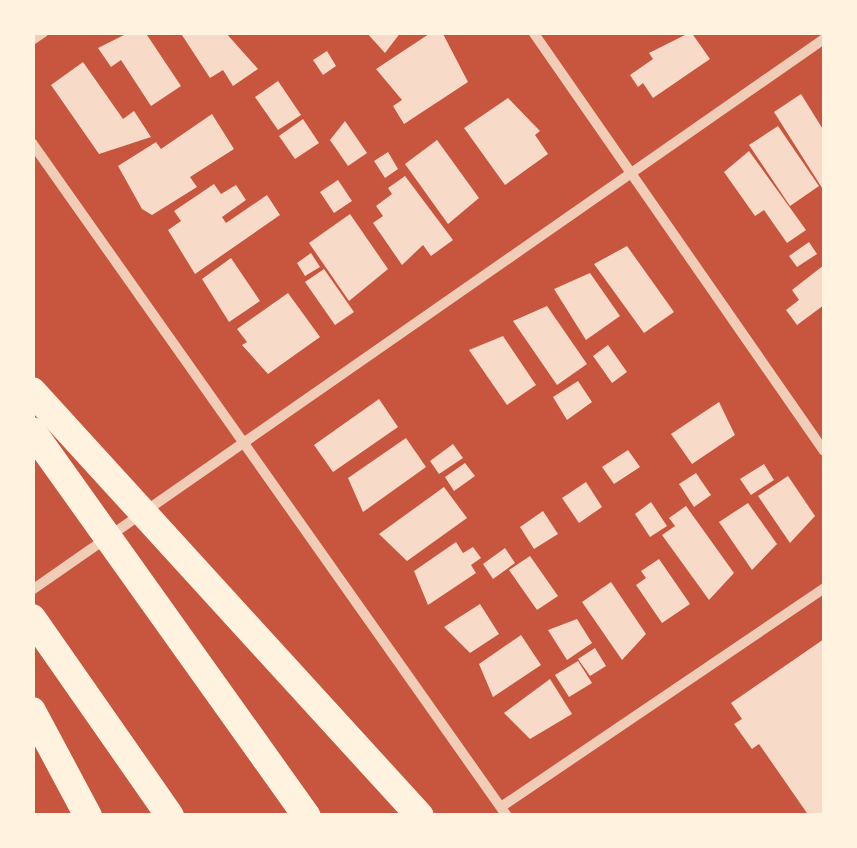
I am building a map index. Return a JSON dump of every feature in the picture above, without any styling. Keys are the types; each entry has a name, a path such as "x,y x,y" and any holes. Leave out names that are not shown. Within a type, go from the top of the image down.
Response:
{"highway":[{"path":"32,391 420,816"},
{"path":"32,430 307,816"},
{"path":"32,618 170,816"},
{"path":"32,711 88,816"}],"street":[{"path":"32,40 44,32"},
{"path":"533,32 824,451"},
{"path":"32,590 824,39"},
{"path":"32,144 504,811 824,588"}],"building":[{"path":"130,32 145,32 181,86 151,106 121,60 111,67 98,48"},
{"path":"180,32 225,32 258,69 233,86 223,70 210,78"},
{"path":"366,32 401,32 385,53"},
{"path":"432,32 442,32 468,82 404,124 393,106 402,100 376,69"},
{"path":"691,32 710,59 653,98 643,83 638,87 630,75 653,59 649,53"},
{"path":"327,51 336,66 323,75 313,60"},
{"path":"83,62 123,119 134,111 151,137 99,154 51,85"},
{"path":"278,81 301,115 278,130 255,97"},
{"path":"801,94 824,131 824,191 774,112"},
{"path":"508,98 540,131 535,135 548,154 505,185 464,128"},
{"path":"212,114 234,149 190,177 197,187 152,215 142,209 118,166 156,142 161,149"},
{"path":"303,119 319,143 295,159 279,136"},
{"path":"345,121 367,153 348,166 330,140"},
{"path":"778,126 819,186 790,206 749,145"},
{"path":"437,140 479,198 448,224 405,164"},
{"path":"749,151 806,230 787,243 764,210 755,216 724,172"},
{"path":"388,152 398,169 385,178 374,161"},
{"path":"405,176 453,240 431,256 423,245 402,265 373,223 383,216 376,206 392,194 388,188"},
{"path":"338,180 352,201 334,213 320,192"},
{"path":"214,184 221,194 236,185 246,200 222,217 226,223 267,195 280,215 195,274 168,230 181,221 174,211"},
{"path":"350,214 388,269 349,301 309,243"},
{"path":"809,242 817,254 797,267 789,256"},
{"path":"627,246 674,312 644,333 594,264"},
{"path":"311,253 320,267 305,276 297,263"},
{"path":"231,258 260,301 229,322 202,279"},
{"path":"824,265 824,305 797,325 786,310 799,300 792,290"},
{"path":"324,269 354,312 335,325 305,282"},
{"path":"590,273 620,316 586,340 554,289"},
{"path":"288,293 320,337 268,374 242,345 247,342 237,329"},
{"path":"547,306 587,364 557,385 513,321"},
{"path":"503,336 536,385 507,405 469,350"},
{"path":"608,345 627,372 612,383 593,356"},
{"path":"578,381 592,402 567,420 553,397"},
{"path":"379,399 398,427 333,472 314,445"},
{"path":"719,402 735,435 692,464 671,434"},
{"path":"406,438 426,467 363,512 348,478"},
{"path":"453,444 463,458 439,474 430,461"},
{"path":"628,450 640,467 614,484 602,467"},
{"path":"465,463 475,476 454,491 445,477"},
{"path":"764,464 774,480 751,495 740,479"},
{"path":"696,473 711,495 694,507 679,484"},
{"path":"788,476 815,516 790,543 758,496"},
{"path":"586,482 602,507 579,523 562,498"},
{"path":"444,487 467,518 407,561 379,534"},
{"path":"651,502 667,526 650,537 635,514"},
{"path":"748,503 777,544 752,570 719,522"},
{"path":"686,506 734,573 709,600 662,535 675,526 669,518"},
{"path":"543,511 558,534 534,549 520,527"},
{"path":"456,542 463,553 473,547 481,558 471,565 476,573 428,605 414,571"},
{"path":"505,548 515,563 493,579 483,564"},
{"path":"530,556 558,596 537,610 509,570"},
{"path":"659,559 690,604 662,623 636,585 646,578 641,571"},
{"path":"611,582 646,634 622,660 582,602"},
{"path":"480,604 499,634 470,653 444,627"},
{"path":"577,619 592,643 567,660 548,630"},
{"path":"521,635 541,665 493,697 479,664"},
{"path":"824,639 824,816 809,816 759,744 752,749 734,724 742,719 731,703"},
{"path":"595,648 606,666 590,676 578,659"},
{"path":"578,661 592,683 569,697 555,675"},
{"path":"550,679 572,714 530,739 504,713"}]}
